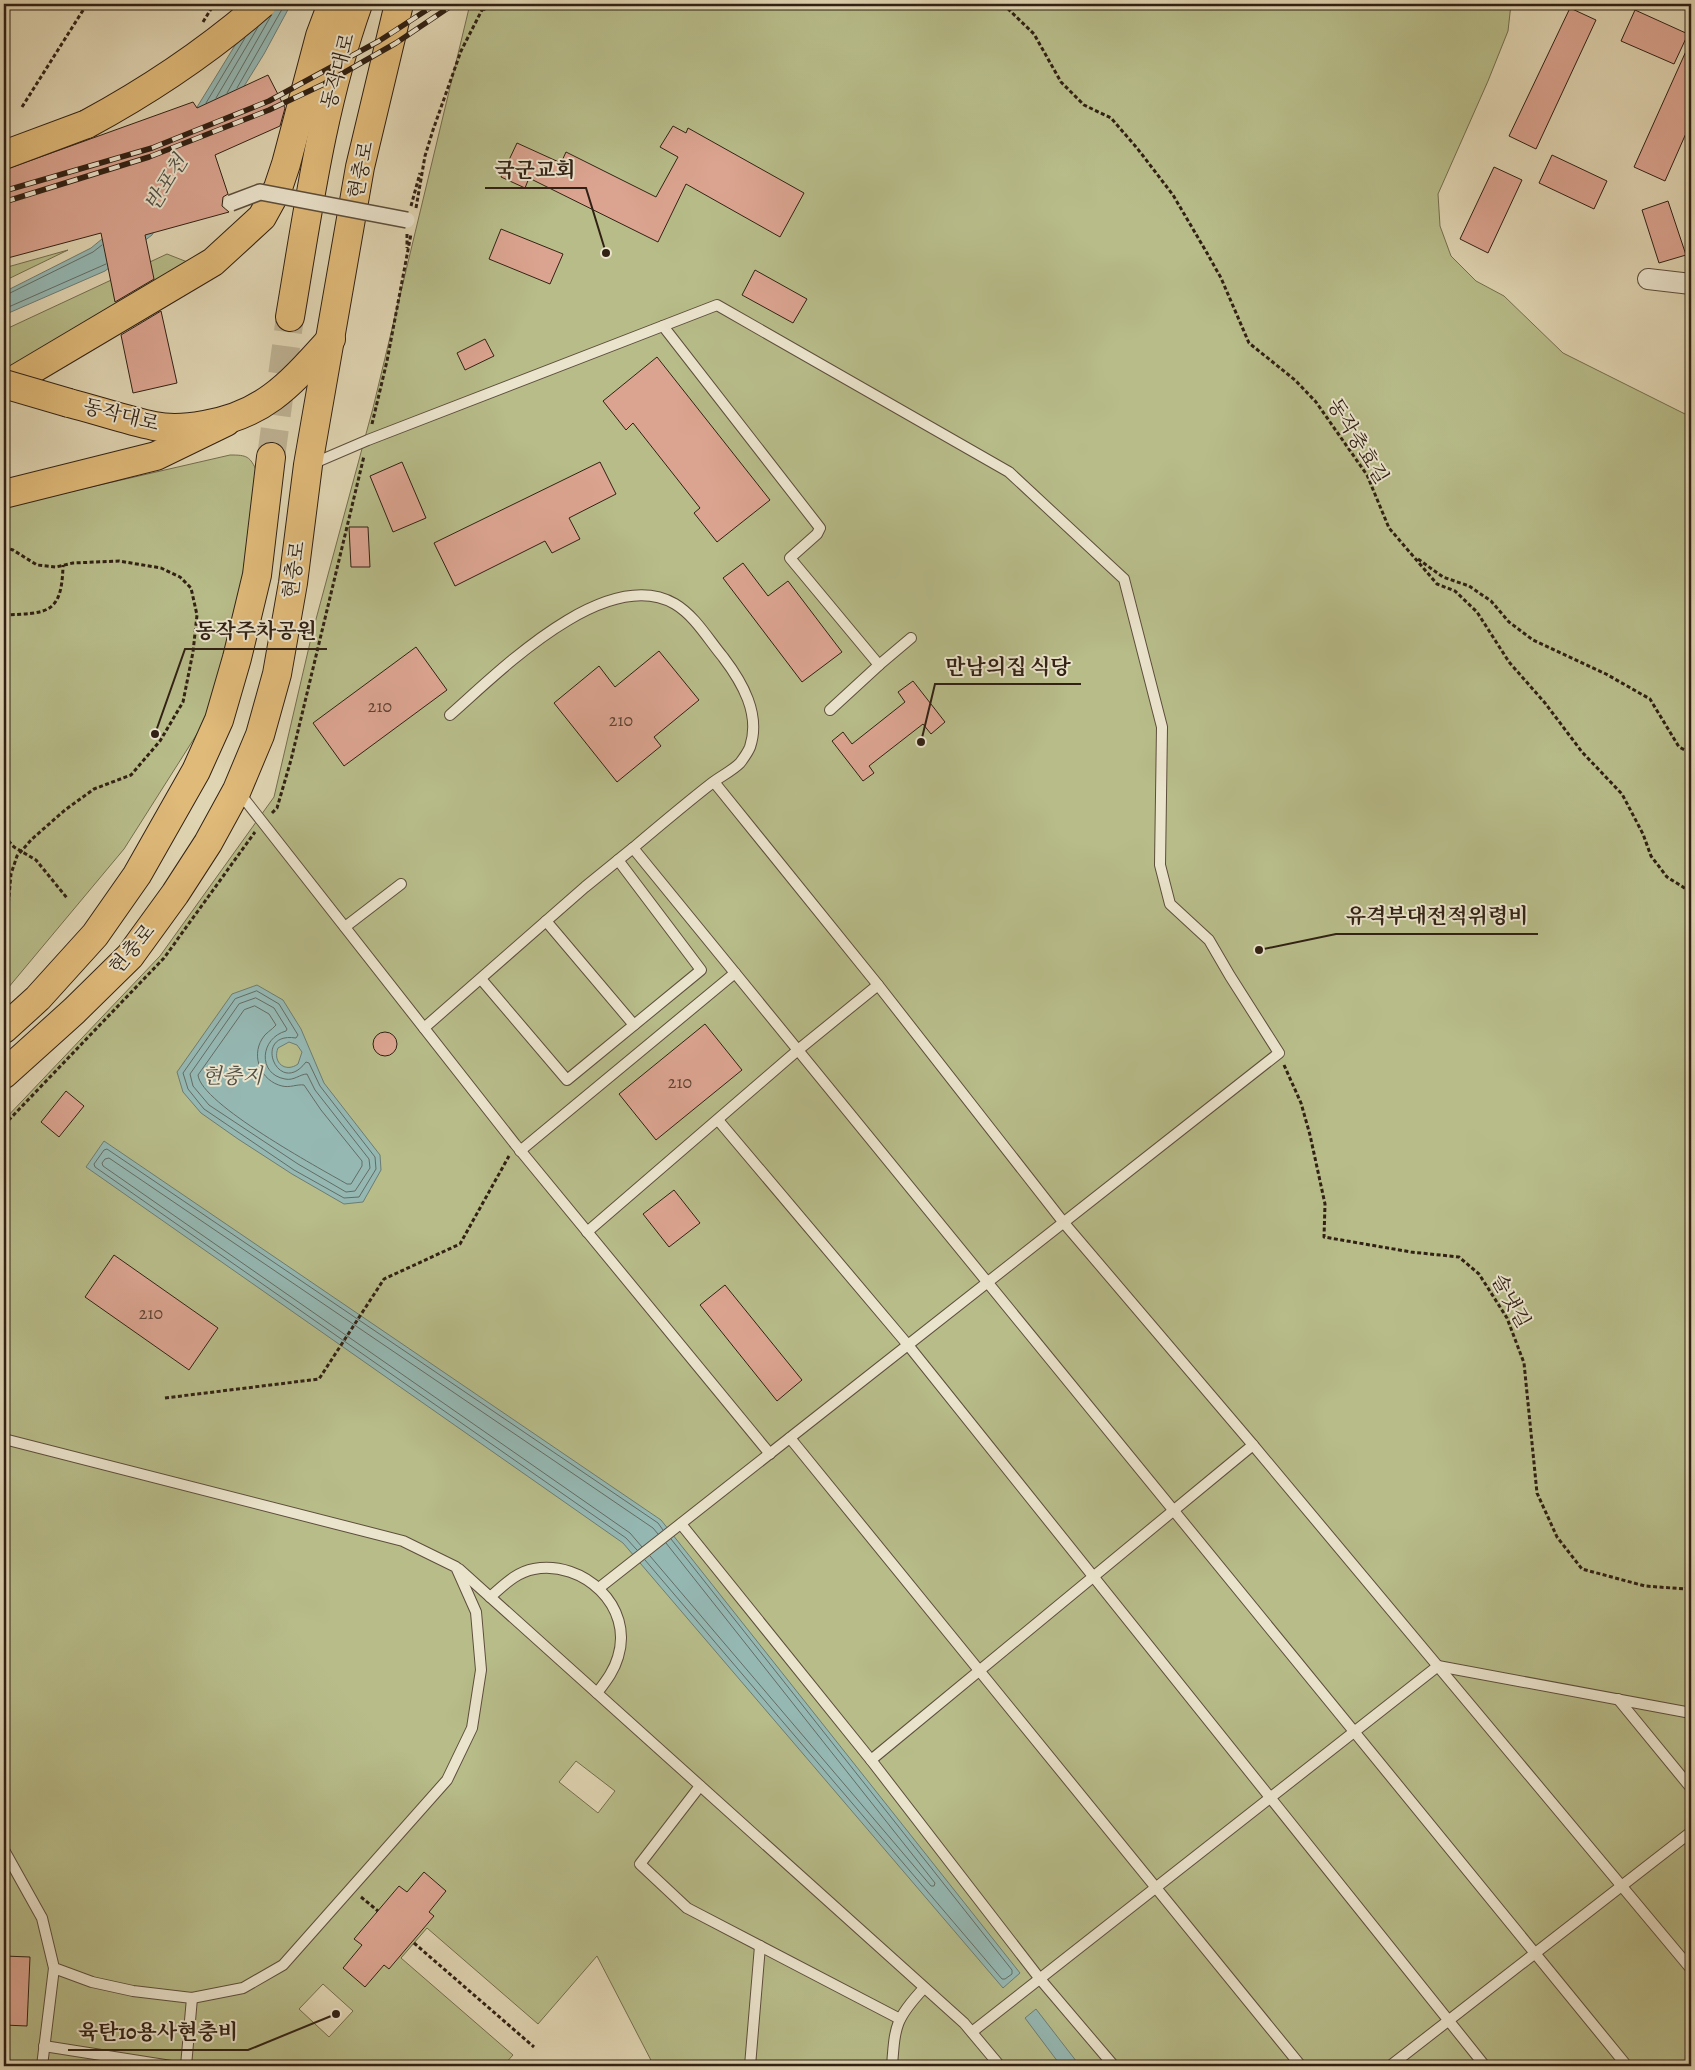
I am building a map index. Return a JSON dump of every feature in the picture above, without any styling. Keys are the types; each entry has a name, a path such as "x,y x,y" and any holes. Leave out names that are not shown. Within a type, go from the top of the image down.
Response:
{"main road":[{"path":"4,155 87,124 125,103 193,60 262,4"},
{"path":"4,385 213,262 262,217 278,188 286,164 320,36 332,4"},
{"name":"동작대로","path":"290,317 317,156 341,52 358,4"},
{"name":"현충로","path":"4,1074 74,1011 130,956 175,894 208,843 237,790 260,735 277,674 293,583 308,465 360,167 399,6"},
{"name":"동작대로","path":"4,385 155,426 191,428 226,422 255,409 276,395 300,373 331,339"},
{"path":"4,494 156,456 226,422"},
{"name":"현충로","path":"4,1030 38,998 95,935 137,875 196,771 219,720 237,658 257,575 271,457"}],"street":[{"path":"231,203 260,192 407,220"},
{"path":"1648,280 1691,284"}],"lane":[{"path":"308,465 377,436 717,305 1009,472 1124,579 1162,726 1160,865 1170,904 1209,940 1279,1053 599,1588"},
{"path":"662,326 818,524 820,531 790,558 880,665"},
{"path":"424,1028 618,860 739,764 750,748 752,730 752,708 743,685 696,623 686,612 673,603 650,596 634,594 612,600 572,618 525,649 450,715"},
{"path":"830,710 911,638"},
{"path":"714,782 878,985 1064,1222 1691,1969"},
{"path":"237,790 518,1148 770,1454"},
{"path":"633,848 1626,2066"},
{"path":"481,979 567,1080 701,970 618,860"},
{"path":"345,927 401,884"},
{"path":"546,921 634,1025"},
{"path":"518,1148 735,973"},
{"path":"587,1232 798,1050 878,985"},
{"path":"718,1120 908,1345 1485,2066"},
{"path":"790,1438 1301,2066"},
{"path":"4,1439 403,1540 456,1567 964,2023 1000,2066"},
{"path":"871,1760 1253,1445"},
{"path":"681,1524 871,1760 1040,1979 1114,2066"},
{"path":"54,1968 92,1982 133,1991 192,1998 243,1988 283,1965 447,1780 472,1728 482,1670 476,1612 456,1567"},
{"path":"490,1597 512,1578 533,1569 556,1568 579,1574 599,1588 613,1608 620,1631 618,1655 609,1678 597,1692"},
{"path":"972,2032 1438,1666 1691,1713"},
{"path":"1618,1699 1691,1788"},
{"path":"700,1786 640,1864 687,1908 900,2019"},
{"path":"1390,2066 1691,1832"},
{"path":"4,1850 42,1918 54,1968 42,2066"},
{"path":"750,2066 760,1946"},
{"path":"892,2066 895,2029 905,2008 924,1988"},
{"path":"186,2066 192,1998"},
{"path":"44,2046 170,2066"}],"path":[{"path":"22,107 88,4"},
{"path":"486,4 482,11 493,4"},
{"name":"동작충효길","path":"1004,4 1034,34 1061,82 1084,105 1111,118 1173,195 1221,278 1248,343 1295,380 1316,402 1367,475 1389,528 1437,584 1455,591 1477,612 1509,662 1545,703 1582,752 1622,794 1643,834 1651,856 1667,877 1691,892"},
{"path":"4,547 13,550 37,565 56,567 73,563 120,562 161,568 180,577 191,588 197,615 193,652 183,702 160,741 131,774 94,789 65,810 21,851 17,856 11,874 8,906 4,912"},
{"path":"1414,555 1443,577 1469,586 1491,601 1509,622 1533,640 1606,674 1650,699 1679,747 1691,753"},
{"path":"4,615 50,610 58,600 63,579 63,565"},
{"path":"4,836 14,847 36,860 67,898"},
{"name":"솔냇길","path":"1279,1053 1301,1103 1310,1135 1325,1204 1324,1237 1411,1252 1459,1257 1479,1274 1506,1318 1524,1363 1538,1493 1556,1537 1582,1569 1645,1586 1685,1588 1691,1585"},
{"path":"164,1398 319,1379 384,1279 460,1244 518,1148"},
{"path":"351,1889 378,1912"},
{"path":"414,1942 534,2047"}],"green space":[{"path":"470,4 1511,4 1508,31 1438,194 1440,226 1451,256 1476,281 1504,296 1563,353 1691,417 1691,2066 654,2066 597,1956 538,2024 427,1928 401,1958 513,2055 503,2066 4,2066 4,1120 160,956 274,797 312,634 373,408","holes":["576,1761 615,1791 598,1813 559,1782","323,1984 353,2011 329,2037 299,2009"]},
{"path":"68,250 4,281 4,268"},
{"path":"167,254 195,265 4,376 4,330"},
{"path":"230,455 244,456 250,460 257,472 238,609 209,715 124,849 4,991 4,507"}],"water":[{"name":"반포천","path":"258,4 291,4 264,54 152,235 105,271 4,315 4,292 91,248 130,216 234,47"},
{"name":"현충지","path":"257,985 283,1000 301,1029 324,1083 380,1155 381,1170 363,1202 344,1204 292,1174 201,1113 183,1092 177,1072 232,994","holes":["289,1042 297,1045 302,1052 298,1064 293,1067 281,1065 277,1058 278,1048"]},
{"path":"104,1141 661,1520 1020,1973 1003,1988 623,1543 86,1167"},
{"path":"1036,2009 1080,2066 1061,2066 1025,2018"}],"building":[{"path":"1570,8 1596,20 1536,149 1509,136"},
{"path":"1635,10 1688,34 1674,64 1621,41"},
{"path":"1691,40 1691,122 1665,181 1634,167"},
{"path":"268,75 285,108 280,126 215,155 228,194 223,197 222,206 229,212 145,235 154,279 115,302 101,233 4,259 4,170 193,102 197,108"},
{"path":"673,126 686,133 688,128 804,193 780,237 686,184 658,242 529,178 525,188 501,177 517,143 561,163 566,152 656,197 678,157 660,147"},
{"path":"1552,155 1607,181 1594,209 1539,183"},
{"path":"1494,167 1522,180 1488,253 1460,239"},
{"path":"1668,201 1686,255 1659,263 1642,210"},
{"path":"501,229 563,254 550,284 489,259"},
{"path":"755,270 807,299 793,323 742,295"},
{"path":"161,311 177,383 133,393 121,335"},
{"path":"485,339 494,356 465,370 457,353"},
{"path":"657,357 770,500 717,542 694,513 700,508 633,423 626,430 603,401"},
{"path":"402,462 426,518 393,532 370,476"},
{"path":"600,462 616,494 569,518 580,539 552,553 545,541 455,586 434,543"},
{"path":"349,527 368,527 370,567 351,567"},
{"path":"743,563 768,596 788,581 842,652 802,682 723,578"},
{"path":"416,647 447,690 344,766 313,723"},
{"path":"659,651 699,700 654,737 661,746 617,782 554,703 599,666 615,687"},
{"path":"913,681 945,722 931,734 923,724 869,766 874,773 863,781 832,741 843,732 852,744 905,702 898,692"},
{"path":"705,1024 742,1070 656,1140 619,1094"},
{"path":"385,1032 390,1033 396,1039 396,1049 390,1055 385,1056 380,1055 374,1049 373,1044 374,1039 380,1033"},
{"path":"66,1091 84,1106 59,1137 41,1122"},
{"path":"674,1190 700,1223 669,1247 643,1214"},
{"path":"114,1255 218,1328 189,1370 85,1297"},
{"path":"725,1285 802,1380 777,1401 700,1305"},
{"path":"424,1872 446,1891 429,1912 434,1916 389,1969 384,1965 365,1987 343,1968 362,1945 354,1939 399,1886 407,1892"},
{"path":"4,1956 30,1957 27,2026 4,2025"}],"tunnel":[{"path":"271,457 290,317"}],"railway":[{"path":"4,191 152,148 269,101 379,41 436,4"},
{"path":"4,202 149,157 269,110 324,84 396,43 454,4"}],"place":[{"name":"국군교회","path":"606,253"},
{"name":"동작주차공원","path":"155,734"},
{"name":"만남의집 식당","path":"921,742"},
{"name":"유격부대전적위령비","path":"1259,950"},
{"name":"육탄10용사현충비","path":"336,2014"}]}
